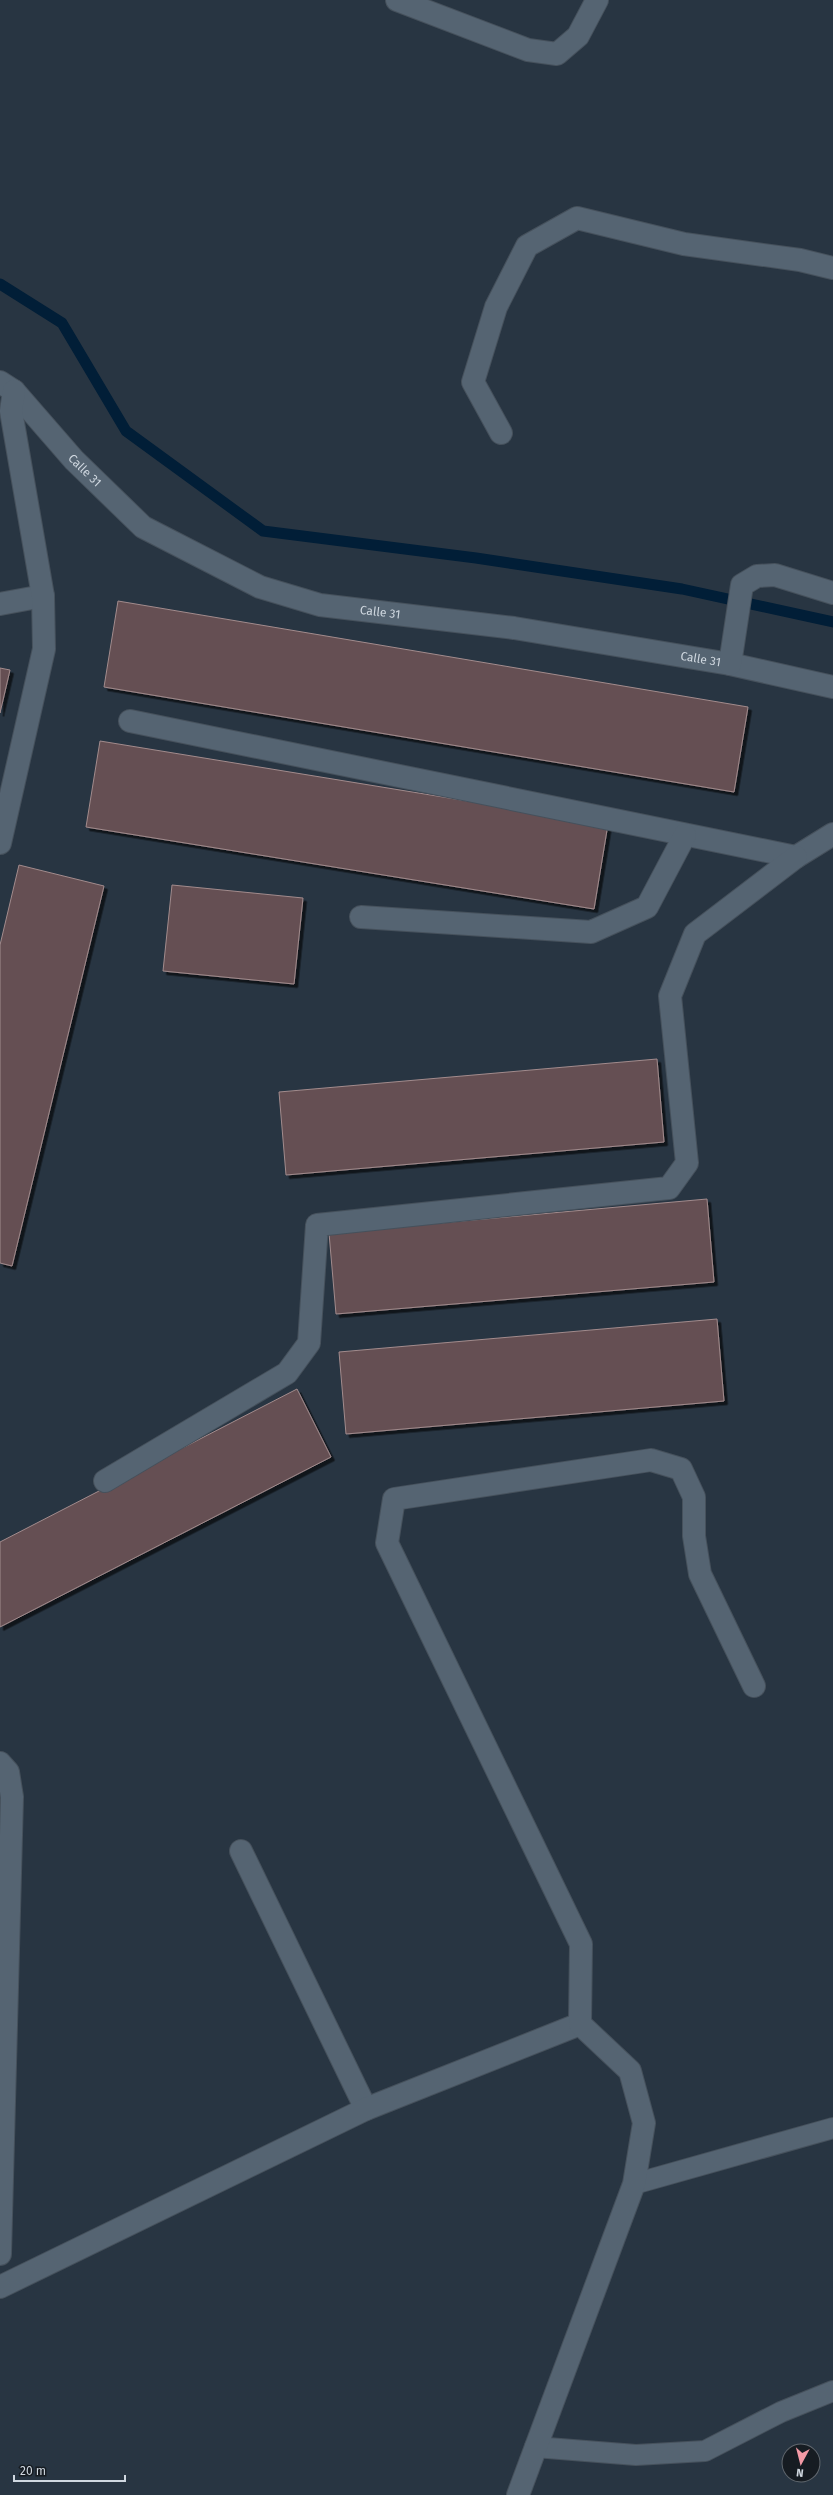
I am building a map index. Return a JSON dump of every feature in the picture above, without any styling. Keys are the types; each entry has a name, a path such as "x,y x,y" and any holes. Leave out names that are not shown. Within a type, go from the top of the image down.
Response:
{"street":[{"path":"397,0 528,50 557,54 578,36 597,0"},
{"path":"502,433 473,382 496,307 527,246 577,218 684,244 800,260 833,268"},
{"path":"0,844 44,649 43,596 7,387"},
{"name":"Calle 31","path":"7,387 74,460 143,527 260,587 320,604 514,628 730,664 833,687"},
{"path":"730,664 739,595 742,585 758,576 776,575 833,593"},
{"path":"0,604 43,596"},
{"path":"130,721 796,858"},
{"path":"105,1481 287,1373 309,1343 317,1225 669,1188 687,1163 670,996 695,934 796,858 833,834"},
{"path":"361,917 591,932 646,907 685,835"},
{"path":"518,2495 634,2184 644,2123 630,2072 580,2024 581,1944 387,1543 394,1499 651,1460 681,1469 694,1497 694,1536 700,1574 754,1686"},
{"path":"0,1763 8,1772 12,1797 0,2254"},
{"path":"241,1851 366,2109"},
{"path":"0,2287 366,2109 580,2024"}],"lane":[{"path":"634,2184 833,2128"},
{"path":"536,2447 636,2455 705,2451 781,2412 833,2391"}],"building":[{"path":"118,601 748,707 734,792 104,687"},
{"path":"0,668 10,670 0,713"},
{"path":"100,741 608,824 594,909 86,827"},
{"path":"19,865 104,886 12,1266 0,1263 0,945"},
{"path":"172,885 303,898 294,984 163,971"},
{"path":"657,1059 664,1142 286,1175 279,1092"},
{"path":"707,1199 714,1282 336,1314 329,1233"},
{"path":"717,1319 724,1401 346,1434 339,1352"},
{"path":"297,1389 331,1457 0,1627 0,1542"}],"waterway":[{"path":"0,284 62,323 126,431 263,531 476,558 682,589 833,622"}]}
